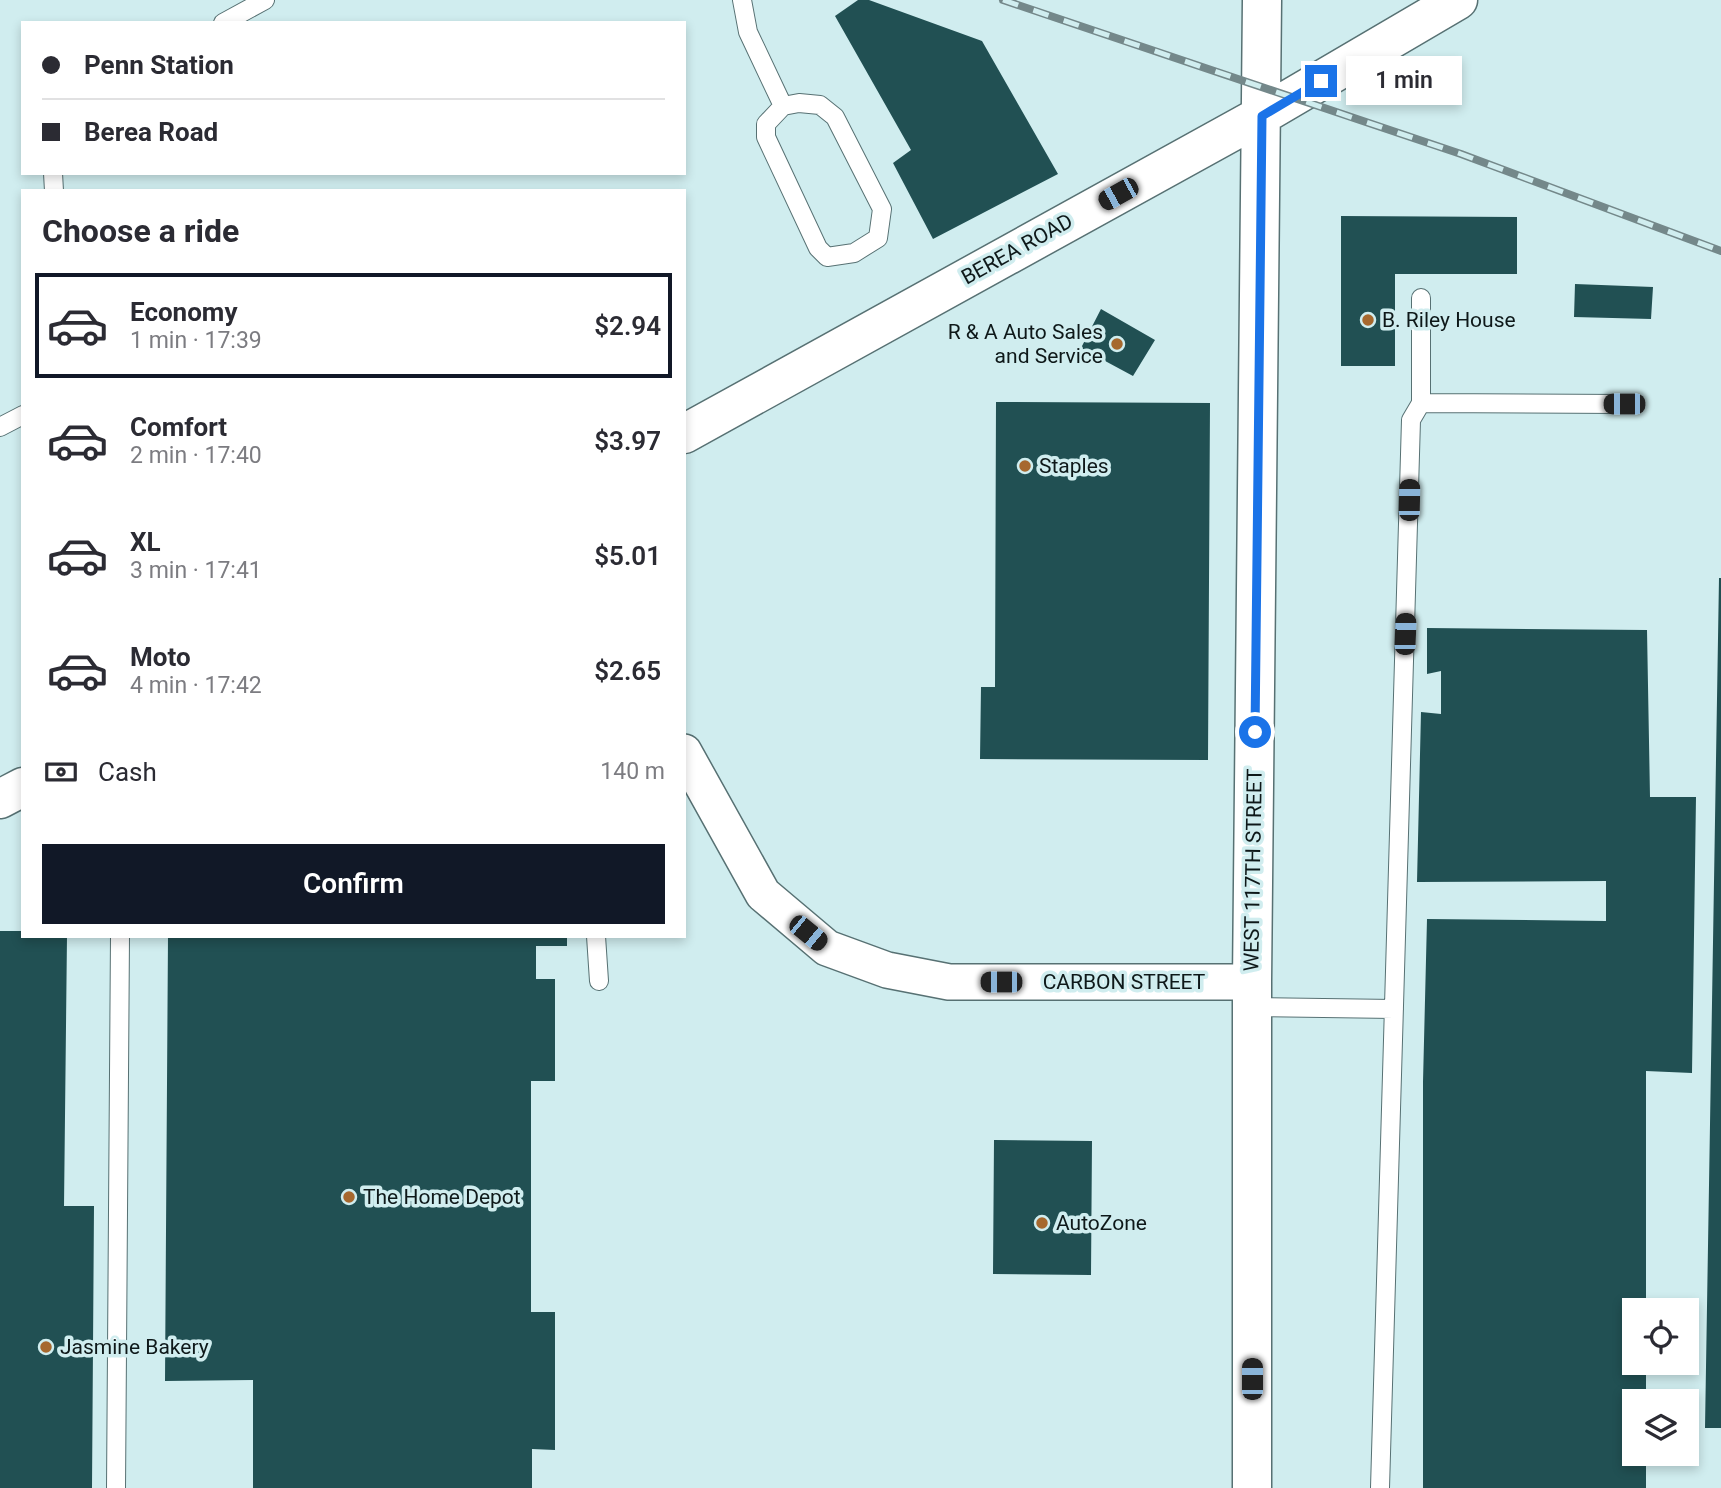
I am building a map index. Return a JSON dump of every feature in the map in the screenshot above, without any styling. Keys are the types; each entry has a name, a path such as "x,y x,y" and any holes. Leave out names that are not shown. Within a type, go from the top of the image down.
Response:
{"main road":[{"name":"WEST 117TH STREET","path":"1252,1488 1252,994 1262,0"},
{"name":"BEREA ROAD","path":"686,433 1262,116 1458,0"},
{"path":"0,799 21,789"}],"street":[{"name":"CARBON STREET","path":"686,756 763,894 827,948 887,971 950,982 1252,994"}],"lane":[{"path":"227,21 265,0"},
{"path":"742,0 748,33 783,106"},
{"path":"799,103 820,105 835,117 882,209 878,238 854,253 827,257 818,248 766,137 766,124 783,106 799,103"},
{"path":"1380,1488 1411,420 1421,403 1421,298"},
{"path":"1421,403 1624,404"},
{"path":"0,427 21,416"},
{"path":"116,1488 120,938"},
{"path":"596,938 599,981"},
{"path":"1252,994 1394,1009"}],"building":[{"path":"858,0 869,0 982,41 1058,174 933,239 893,163 911,150 835,16"},
{"name":"B. Riley House","path":"1341,216 1517,217 1517,274 1395,274 1395,366 1341,366"},
{"path":"1575,284 1653,287 1651,319 1574,317"},
{"name":"R & A Auto Sales and Service","path":"1101,309 1155,340 1133,376 1081,348"},
{"path":"996,402 1210,403 1208,760 980,759 981,687 995,687"},
{"path":"1719,578 1721,1428 1705,1428"},
{"path":"1427,628 1647,630 1650,797 1696,797 1692,1073 1646,1071 1646,1298 1622,1298 1622,1375 1646,1375 1646,1389 1622,1389 1622,1466 1646,1466 1646,1488 1423,1488 1423,1082 1427,919 1606,921 1606,881 1417,882 1421,712 1441,714 1441,671 1427,674"},
{"name":"Jasmine Bakery","path":"0,931 21,931 21,938 67,938 64,1206 94,1206 92,1488 0,1488"},
{"name":"The Home Depot","path":"168,938 567,938 567,946 536,946 536,979 555,979 555,1081 531,1081 531,1312 555,1312 555,1450 532,1449 532,1488 253,1488 253,1380 165,1381"},
{"name":"AutoZone","path":"994,1140 1092,1141 1091,1275 993,1274"}],"railway":[{"path":"1003,0 1461,154 1721,251"}],"place":[{"name":"B. Riley House","path":"1368,320"},
{"name":"R & A Auto Sales and Service","path":"1117,344"},
{"name":"Staples","path":"1025,466"},
{"name":"The Home Depot","path":"349,1197"},
{"name":"AutoZone","path":"1042,1223"},
{"name":"Jasmine Bakery","path":"46,1347"}],"route":[{"path":"1255,732 1262,116 1321,81"}]}
